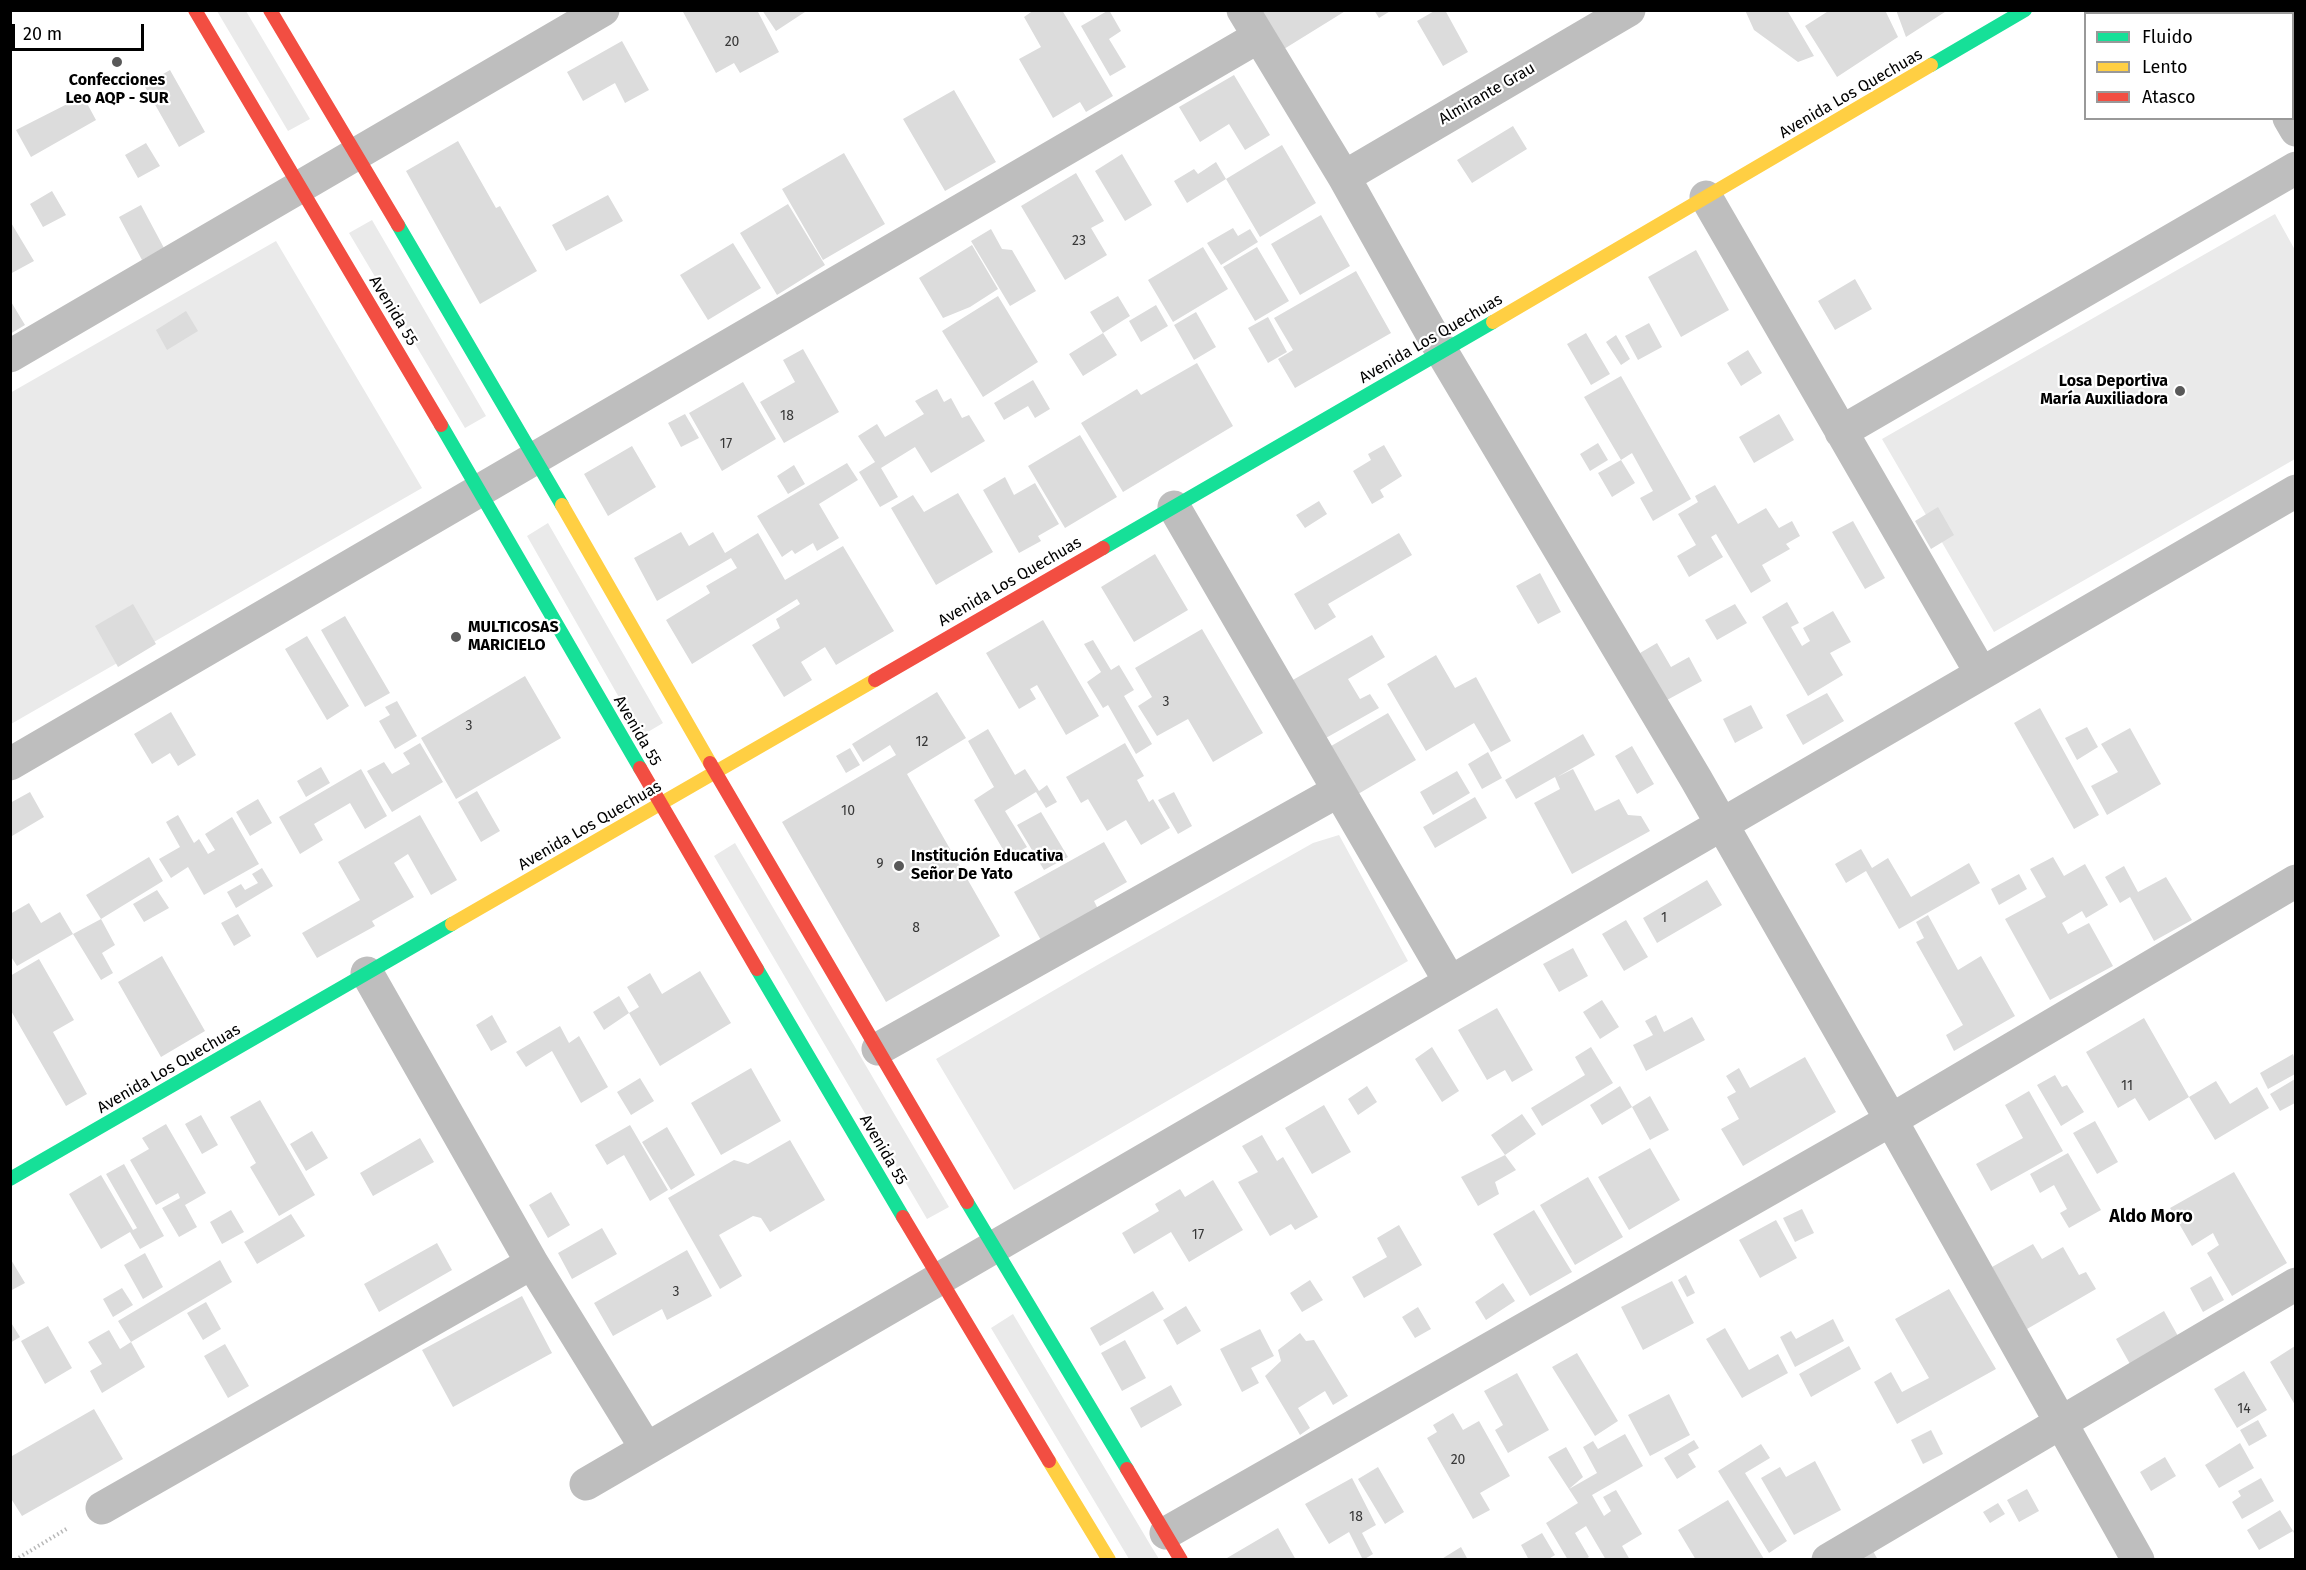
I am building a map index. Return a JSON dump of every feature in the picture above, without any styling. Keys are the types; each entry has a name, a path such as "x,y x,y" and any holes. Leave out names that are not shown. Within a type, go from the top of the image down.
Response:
{"street":[{"name":"Avenida 55","path":"195,10 480,490 661,805 939,1278 1109,1560"},
{"path":"270,10 536,457 715,771 993,1246 1173,1546 2295,881"},
{"path":"10,356 603,10"},
{"name":"Almirante Grau","path":"1344,177 1629,10"},
{"name":"Avenida Los Quechuas","path":"10,1179 1442,352 2025,10"},
{"path":"10,764 536,457 1250,24 1344,177 1442,352 1722,825 2138,1560"},
{"path":"1841,432 2295,168"},
{"path":"1706,197 1981,673"},
{"path":"586,1484 2295,491"},
{"path":"1174,507 1450,982"},
{"path":"878,1049 1338,791"},
{"path":"367,974 532,1263 646,1448"},
{"path":"102,1508 532,1263"},
{"path":"1828,1560 2295,1284"}],"path":[{"path":"15,1560 102,1508"}],"shaded area":[{"path":"217,11 246,11 310,119 288,131"},
{"path":"2275,214 2295,250 2295,459 1994,632 1882,439"},
{"path":"372,220 486,416 465,428 349,233"},
{"path":"276,241 422,488 11,724 10,393"},
{"path":"548,523 663,723 641,736 527,536"},
{"path":"1339,835 1408,961 1014,1190 936,1059 1313,843"},
{"path":"735,843 949,1207 927,1219 714,856"},
{"path":"1013,1314 1159,1559 1129,1559 991,1328"}],"building":[{"path":"682,10 757,10 779,52 740,73 734,63 716,73"},
{"path":"762,10 808,10 776,31"},
{"path":"1034,10 1062,10 1113,96 1086,112 1080,102 1053,118 1019,59 1041,47 1024,17"},
{"path":"1109,10 1121,31 1109,39 1126,67 1110,76 1081,26"},
{"path":"1261,10 1347,10 1284,49"},
{"path":"1374,10 1392,10 1379,18"},
{"path":"1436,10 1445,10 1468,52 1443,66 1417,21"},
{"path":"1745,10 1787,10 1814,56 1798,62 1754,30"},
{"path":"1830,10 1885,10 1898,37 1837,77 1805,26"},
{"path":"1896,10 1948,10 1906,37"},
{"path":"622,41 649,90 625,103 615,83 583,101 567,72"},
{"path":"170,70 205,132 179,147 144,85"},
{"path":"1234,75 1270,135 1245,150 1229,124 1200,142 1179,107"},
{"path":"954,90 996,162 945,191 903,119"},
{"path":"83,96 96,120 31,157 16,130"},
{"path":"1513,126 1527,149 1472,183 1457,160"},
{"path":"458,141 496,208 500,206 537,271 480,304 406,171"},
{"path":"146,143 160,166 138,178 125,155"},
{"path":"1282,145 1316,203 1260,237 1226,179"},
{"path":"844,153 885,224 823,260 782,189"},
{"path":"1122,154 1152,205 1125,221 1095,171"},
{"path":"1216,162 1226,179 1187,203 1174,181 1194,169 1198,174"},
{"path":"1076,173 1104,221 1091,228 1107,255 1065,280 1021,206"},
{"path":"52,191 66,215 43,227 30,204"},
{"path":"608,195 623,221 566,251 552,225"},
{"path":"788,204 825,265 777,295 740,233"},
{"path":"141,205 164,248 142,260 119,217"},
{"path":"1321,215 1350,266 1300,295 1271,244"},
{"path":"10,221 34,261 10,274"},
{"path":"1233,228 1238,236 1250,229 1258,242 1221,265 1207,243"},
{"path":"991,229 1002,249 1012,250 1036,291 1010,306 971,241"},
{"path":"733,243 761,288 708,320 680,275"},
{"path":"972,245 998,289 970,307 943,318 919,278"},
{"path":"1203,247 1228,289 1173,322 1148,280"},
{"path":"1257,247 1289,301 1255,321 1223,267"},
{"path":"1696,250 1729,310 1681,337 1648,277"},
{"path":"1356,271 1391,333 1295,388 1278,359 1293,350 1274,318"},
{"path":"1855,279 1872,309 1835,330 1818,301"},
{"path":"998,296 1038,362 983,397 942,331"},
{"path":"1118,296 1130,316 1103,333 1090,312"},
{"path":"10,300 25,325 10,334"},
{"path":"1156,305 1168,326 1141,342 1129,321"},
{"path":"186,311 198,331 167,350 156,330"},
{"path":"1196,312 1216,347 1194,360 1174,325"},
{"path":"1268,317 1287,352 1268,363 1248,328"},
{"path":"1649,323 1662,347 1638,360 1625,336"},
{"path":"1103,333 1117,355 1083,376 1069,354"},
{"path":"1586,333 1610,374 1591,385 1567,344"},
{"path":"1616,335 1630,359 1621,365 1606,342"},
{"path":"803,349 839,412 784,443 760,402 795,382 783,360"},
{"path":"1748,350 1762,373 1741,386 1727,363"},
{"path":"1197,363 1233,426 1123,492 1081,423 1137,389 1141,395"},
{"path":"1621,376 1691,499 1653,521 1640,498 1653,491 1632,453 1621,460 1584,397"},
{"path":"1033,380 1050,409 1035,418 1028,406 1004,420 994,403"},
{"path":"743,382 776,439 722,471 689,413"},
{"path":"937,389 944,402 951,398 962,418 969,415 985,441 931,473 915,447 881,468 898,497 880,507 859,472 875,462 858,436 877,424 885,437 924,414 915,401"},
{"path":"685,414 699,438 681,447 668,423"},
{"path":"1779,414 1794,440 1754,463 1739,437"},
{"path":"1080,435 1117,497 1065,528 1028,466"},
{"path":"1598,443 1608,460 1590,471 1580,454"},
{"path":"1384,445 1402,476 1380,490 1384,497 1372,504 1353,471 1371,460 1368,454"},
{"path":"632,446 656,487 608,516 584,474"},
{"path":"1621,460 1635,483 1612,497 1598,473"},
{"path":"847,463 858,480 819,504 839,538 817,551 813,543 795,554 792,550 782,557 757,516"},
{"path":"794,465 805,484 788,494 777,476"},
{"path":"1005,477 1014,495 1035,483 1059,524 1038,536 1041,541 1019,553 983,490"},
{"path":"1715,485 1738,524 1766,508 1779,528 1792,521 1800,536 1786,544 1790,549 1762,565 1771,581 1751,593 1716,534 1711,537 1723,557 1689,577 1677,556 1696,545 1678,514 1698,502 1695,496"},
{"path":"958,493 993,552 936,585 891,508 913,495 924,512"},
{"path":"1319,501 1327,514 1305,528 1296,515"},
{"path":"1938,507 1954,535 1931,549 1915,521"},
{"path":"1853,521 1885,578 1865,589 1832,532"},
{"path":"681,532 689,546 713,532 725,553 758,533 785,580 843,546 894,631 836,665 825,647 801,662 812,680 784,697 752,645 780,628 776,619 800,604 797,599 692,664 666,620 710,593 706,586 737,568 731,558 657,601 634,558"},
{"path":"1399,533 1412,555 1328,604 1336,617 1315,630 1294,594"},
{"path":"1155,554 1188,610 1134,642 1101,587"},
{"path":"1540,573 1561,612 1538,624 1516,586"},
{"path":"1787,602 1799,623 1791,627 1802,646 1810,641 1803,628 1833,611 1851,642 1830,653 1843,675 1808,696 1762,617"},
{"path":"133,604 156,644 118,667 95,626"},
{"path":"1735,604 1747,623 1717,640 1705,620"},
{"path":"345,616 390,693 365,707 321,630"},
{"path":"1043,620 1099,716 1066,735 1037,685 1030,689 1036,699 1019,709 986,653"},
{"path":"1202,629 1263,733 1213,762 1188,719 1157,736 1138,706 1152,697 1135,668"},
{"path":"1372,635 1385,657 1348,679 1360,699 1370,694 1379,708 1317,743 1284,685"},
{"path":"307,636 349,706 327,720 285,649"},
{"path":"1093,640 1111,670 1119,665 1134,690 1124,696 1152,744 1136,754 1108,705 1103,708 1087,682 1101,672 1084,644"},
{"path":"1657,643 1671,667 1689,657 1702,681 1667,700 1640,653"},
{"path":"1436,655 1455,688 1476,677 1511,741 1491,752 1474,723 1426,751 1387,684"},
{"path":"525,676 561,738 456,799 421,738"},
{"path":"937,692 966,738 907,774 1000,936 886,1002 782,822 896,755 890,745 863,762 852,744"},
{"path":"1827,693 1844,721 1803,745 1786,715"},
{"path":"397,701 417,736 395,749 379,721 390,715 385,707"},
{"path":"1751,705 1763,728 1735,743 1723,719"},
{"path":"2040,708 2099,815 2074,829 2014,723"},
{"path":"171,712 196,755 178,766 170,753 152,764 134,734"},
{"path":"1388,713 1416,760 1353,797 1326,749"},
{"path":"2087,727 2098,747 2077,760 2065,738"},
{"path":"2130,728 2161,784 2107,815 2091,786 2118,772 2101,744"},
{"path":"988,729 1015,775 1025,769 1039,791 1047,785 1057,802 1046,808 1036,792 1005,811 1027,847 1008,858 974,800 994,787 968,741"},
{"path":"1583,734 1595,755 1557,777 1573,769 1595,811 1619,799 1628,815 1641,816 1650,831 1572,874 1534,803 1560,789 1555,777 1516,799 1505,780"},
{"path":"420,743 443,782 392,812 367,771 384,762 392,774 410,764 403,753"},
{"path":"1125,743 1144,776 1137,780 1149,802 1153,799 1170,828 1141,845 1126,820 1107,831 1088,799 1081,803 1066,777"},
{"path":"1632,746 1654,784 1637,794 1615,756"},
{"path":"850,748 860,765 846,773 836,756"},
{"path":"1488,752 1502,778 1482,789 1468,764"},
{"path":"321,767 330,783 306,797 297,781"},
{"path":"361,769 387,816 365,829 350,803 314,824 323,840 300,854 279,817"},
{"path":"1457,771 1470,793 1433,815 1420,792"},
{"path":"477,791 500,831 481,842 458,802"},
{"path":"30,792 44,817 12,836 10,803"},
{"path":"1174,792 1192,826 1178,834 1158,800"},
{"path":"1475,797 1487,818 1435,848 1423,827"},
{"path":"258,799 272,823 250,836 236,812"},
{"path":"1041,812 1068,857 1044,870 1017,825"},
{"path":"178,815 194,843 199,839 208,854 215,850 205,834 232,817 259,864 204,895 188,867 171,878 159,859 180,847 166,822"},
{"path":"420,815 457,880 431,895 408,854 394,863 414,897 372,921 375,926 317,958 302,933 360,900 338,862"},
{"path":"1104,842 1127,882 1094,901 1098,909 1042,942 1014,892"},
{"path":"1861,849 1872,868 1888,858 1911,897 1969,863 1980,883 1899,929 1866,871 1846,883 1835,864"},
{"path":"149,857 163,881 101,919 86,895"},
{"path":"2053,857 2064,876 2085,864 2108,905 2086,918 2082,911 2062,923 2068,934 2089,923 2113,966 2050,1000 2005,919 2046,897 2030,869"},
{"path":"2124,866 2138,892 2166,877 2192,920 2154,941 2130,897 2120,903 2105,877"},
{"path":"262,868 273,886 236,908 227,892 241,884 245,890 258,883 252,874"},
{"path":"2019,874 2027,889 1999,905 1991,889"},
{"path":"1707,880 1722,905 1657,943 1643,918"},
{"path":"157,890 169,908 144,922 133,904"},
{"path":"29,903 41,923 60,912 73,934 17,966 10,955 10,914"},
{"path":"238,914 251,936 234,946 221,923"},
{"path":"1928,915 1958,970 1981,956 2015,1016 1954,1051 1946,1035 1963,1025 1916,942 1924,938 1916,922"},
{"path":"101,919 115,945 102,953 113,973 101,980 73,934"},
{"path":"1626,920 1648,957 1624,971 1602,934"},
{"path":"1573,948 1588,976 1559,992 1543,964"},
{"path":"162,956 205,1031 161,1057 118,982"},
{"path":"39,959 74,1020 53,1032 87,1094 66,1106 10,1009 10,976"},
{"path":"700,971 731,1023 660,1066 629,1013 639,1007 627,987 650,973 662,994"},
{"path":"619,996 629,1013 604,1030 593,1012"},
{"path":"1602,1000 1619,1027 1600,1039 1583,1012"},
{"path":"1497,1008 1533,1070 1512,1082 1505,1070 1487,1080 1458,1030"},
{"path":"492,1015 507,1042 491,1051 476,1025"},
{"path":"1656,1015 1664,1032 1692,1017 1705,1040 1646,1071 1633,1045 1653,1035 1645,1021"},
{"path":"2144,1018 2189,1097 2149,1121 2135,1098 2118,1108 2086,1052"},
{"path":"560,1026 569,1043 579,1036 608,1087 581,1103 552,1051 526,1067 516,1052"},
{"path":"1432,1047 1459,1091 1442,1102 1415,1059"},
{"path":"1591,1047 1613,1083 1542,1126 1531,1108 1585,1075 1575,1057"},
{"path":"2293,1054 2295,1074 2268,1089 2260,1073"},
{"path":"1805,1057 1836,1112 1743,1166 1721,1129 1739,1119 1727,1097 1736,1092 1726,1076 1739,1068 1750,1088"},
{"path":"751,1068 781,1121 721,1155 691,1103"},
{"path":"2055,1075 2062,1087 2067,1085 2084,1112 2061,1126 2037,1085"},
{"path":"640,1078 654,1101 631,1115 617,1092"},
{"path":"2295,1079 2295,1103 2280,1111 2270,1094"},
{"path":"2216,1081 2230,1104 2257,1087 2269,1108 2215,1140 2189,1097"},
{"path":"1367,1086 1377,1102 1358,1115 1348,1099"},
{"path":"1620,1086 1632,1107 1602,1125 1590,1105"},
{"path":"2029,1091 2063,1151 1991,1191 1976,1164 2023,1138 2005,1105"},
{"path":"1650,1096 1669,1130 1650,1140 1632,1107"},
{"path":"260,1100 315,1195 279,1216 250,1167 256,1163 230,1117"},
{"path":"1324,1105 1351,1152 1312,1174 1285,1128"},
{"path":"1522,1114 1536,1134 1505,1155 1491,1135"},
{"path":"201,1115 218,1145 202,1154 185,1124"},
{"path":"2095,1121 2118,1162 2097,1174 2073,1133"},
{"path":"166,1124 206,1193 185,1205 197,1227 179,1237 162,1208 180,1198 178,1193 156,1205 130,1160 149,1149 142,1138"},
{"path":"630,1125 668,1190 650,1201 624,1155 607,1165 595,1145"},
{"path":"667,1127 695,1175 671,1190 642,1142"},
{"path":"312,1131 328,1158 306,1171 290,1144"},
{"path":"1262,1135 1277,1161 1283,1157 1318,1217 1295,1230 1291,1224 1270,1236 1238,1182 1258,1172 1242,1146"},
{"path":"420,1138 434,1162 373,1196 360,1173"},
{"path":"790,1140 825,1200 770,1232 761,1218 753,1216 719,1235 742,1276 720,1289 668,1198 734,1160 748,1164"},
{"path":"1650,1148 1680,1200 1629,1230 1598,1177"},
{"path":"2068,1153 2101,1210 2069,1228 2060,1213 2067,1209 2054,1185 2040,1193 2030,1174"},
{"path":"1505,1155 1516,1170 1495,1182 1499,1194 1478,1206 1461,1177"},
{"path":"124,1164 164,1236 140,1249 130,1232 101,1249 69,1194 101,1175 133,1230 137,1228 106,1174"},
{"path":"2234,1172 2287,1263 2232,1296 2207,1253 2219,1245 2213,1233 2192,1246 2170,1208"},
{"path":"1588,1177 1623,1237 1575,1265 1540,1205"},
{"path":"1213,1180 1243,1230 1189,1262 1171,1232 1134,1254 1122,1233 1159,1211 1155,1204 1180,1189 1185,1197"},
{"path":"551,1192 570,1225 548,1238 529,1205"},
{"path":"1802,1209 1814,1233 1795,1242 1783,1218"},
{"path":"231,1210 244,1232 222,1244 210,1222"},
{"path":"1534,1210 1572,1272 1530,1296 1493,1234"},
{"path":"291,1214 305,1236 257,1264 244,1242"},
{"path":"1776,1220 1797,1258 1760,1278 1739,1240"},
{"path":"1399,1225 1422,1265 1364,1298 1352,1277 1387,1257 1377,1238"},
{"path":"602,1228 617,1254 572,1279 558,1253"},
{"path":"437,1243 452,1270 379,1312 364,1284"},
{"path":"2033,1244 2042,1259 2063,1247 2079,1275 2086,1272 2096,1289 2027,1329 1992,1267"},
{"path":"687,1250 712,1296 667,1320 662,1309 613,1336 594,1303"},
{"path":"145,1253 163,1287 143,1299 124,1265"},
{"path":"10,1258 25,1283 10,1291"},
{"path":"220,1260 232,1282 131,1342 118,1321"},
{"path":"1686,1275 1695,1293 1687,1297 1678,1280"},
{"path":"2211,1276 2224,1300 2203,1312 2190,1288"},
{"path":"1310,1280 1323,1300 1302,1312 1290,1293"},
{"path":"1672,1281 1694,1323 1643,1350 1621,1307"},
{"path":"1503,1283 1515,1301 1486,1320 1475,1302"},
{"path":"122,1288 133,1305 113,1317 103,1299"},
{"path":"1949,1289 1996,1369 1897,1424 1874,1382 1891,1372 1902,1392 1929,1378 1895,1319"},
{"path":"1153,1291 1164,1309 1100,1346 1090,1328"},
{"path":"522,1296 552,1353 453,1407 422,1350"},
{"path":"206,1302 221,1329 203,1340 187,1313"},
{"path":"1186,1306 1201,1331 1177,1345 1163,1320"},
{"path":"1418,1307 1431,1329 1415,1338 1402,1317"},
{"path":"2164,1311 2178,1336 2130,1364 2116,1339"},
{"path":"1833,1319 1844,1341 1795,1367 1780,1337 1791,1331 1796,1339"},
{"path":"10,1321 20,1337 10,1343"},
{"path":"48,1326 72,1368 45,1384 21,1341"},
{"path":"1725,1328 1749,1370 1778,1354 1788,1373 1742,1398 1706,1339"},
{"path":"1260,1329 1274,1356 1251,1368 1259,1383 1242,1392 1220,1349"},
{"path":"109,1330 120,1349 131,1342 145,1367 102,1393 90,1371 102,1364 88,1342"},
{"path":"1300,1333 1306,1341 1314,1340 1348,1396 1333,1405 1325,1391 1298,1408 1310,1428 1300,1435 1265,1376 1281,1361 1278,1350"},
{"path":"1125,1340 1146,1378 1122,1391 1101,1353"},
{"path":"225,1344 249,1386 228,1398 204,1356"},
{"path":"1849,1346 1861,1369 1811,1397 1799,1374"},
{"path":"2295,1346 2295,1405 2270,1362"},
{"path":"1577,1353 1618,1421 1595,1436 1552,1367"},
{"path":"2244,1371 2267,1410 2237,1428 2214,1389"},
{"path":"1517,1373 1549,1430 1508,1453 1495,1430 1503,1425 1484,1391"},
{"path":"1171,1385 1182,1405 1141,1428 1130,1408"},
{"path":"1669,1394 1690,1435 1650,1456 1628,1415"},
{"path":"94,1409 123,1459 22,1516 10,1497 10,1453 12,1456"},
{"path":"1453,1413 1463,1430 1479,1421 1510,1476 1480,1493 1490,1510 1473,1519 1427,1438 1437,1432 1433,1425"},
{"path":"2258,1420 2267,1436 2249,1446 2240,1430"},
{"path":"1931,1430 1943,1454 1923,1464 1911,1440"},
{"path":"1625,1434 1643,1466 1592,1495 1604,1516 1611,1511 1603,1497 1616,1490 1642,1534 1622,1546 1630,1560 1606,1560 1586,1526 1575,1533 1589,1557 1584,1560 1568,1560 1546,1523 1578,1503 1548,1457 1566,1447 1583,1477 1569,1489 1597,1473 1583,1447 1593,1441 1598,1449"},
{"path":"1694,1440 1699,1448 1688,1454 1696,1467 1677,1479 1664,1458"},
{"path":"2240,1443 2254,1468 2219,1488 2205,1465"},
{"path":"1761,1444 1770,1458 1745,1473 1787,1541 1769,1553 1718,1471"},
{"path":"2165,1457 2176,1476 2151,1491 2140,1472"},
{"path":"1815,1461 1841,1510 1794,1535 1761,1478 1780,1467 1786,1477"},
{"path":"1378,1467 1404,1512 1385,1524 1358,1479"},
{"path":"1352,1478 1376,1525 1362,1533 1373,1554 1363,1560 1349,1532 1329,1544 1305,1504"},
{"path":"2261,1478 2274,1501 2242,1519 2232,1502 2241,1496 2238,1491"},
{"path":"2027,1489 2039,1511 2019,1522 2007,1500"},
{"path":"1728,1500 1763,1560 1696,1560 1678,1530"},
{"path":"1998,1503 2005,1514 1990,1523 1983,1512"},
{"path":"2280,1510 2293,1531 2259,1550 2247,1530"},
{"path":"1278,1528 1296,1560 1228,1560 1227,1558"},
{"path":"1542,1533 1555,1555 1547,1560 1529,1560 1521,1545"},
{"path":"1461,1547 1468,1560 1440,1560"},
{"path":"1873,1551 1878,1560 1860,1560"}],"traffic: fast":[{"path":"1931,65 2025,10"},
{"path":"398,225 562,505"},
{"path":"1103,548 1493,322"},
{"path":"441,425 640,768"},
{"path":"10,1179 452,924"},
{"path":"757,969 903,1217"},
{"path":"967,1202 1127,1469"}],"traffic: slow":[{"path":"1493,322 1931,65"},
{"path":"562,505 710,763"},
{"path":"452,924 875,680"},
{"path":"1049,1461 1109,1560"}],"traffic: jam":[{"path":"195,10 441,425"},
{"path":"270,10 398,225"},
{"path":"875,680 1103,548"},
{"path":"710,763 967,1202"},
{"path":"640,768 757,969"},
{"path":"903,1217 1049,1461"},
{"path":"1127,1469 1181,1560"}],"place":[{"name":"Confecciones Leo AQP - SUR","path":"117,62"},
{"name":"Losa Deportiva María Auxiliadora","path":"2180,391"},
{"name":"MULTICOSAS MARICIELO","path":"456,637"},
{"name":"Institución Educativa Señor De Yato","path":"899,866"}],"district":[{"name":"Aldo Moro","path":"2151,1217"}]}
